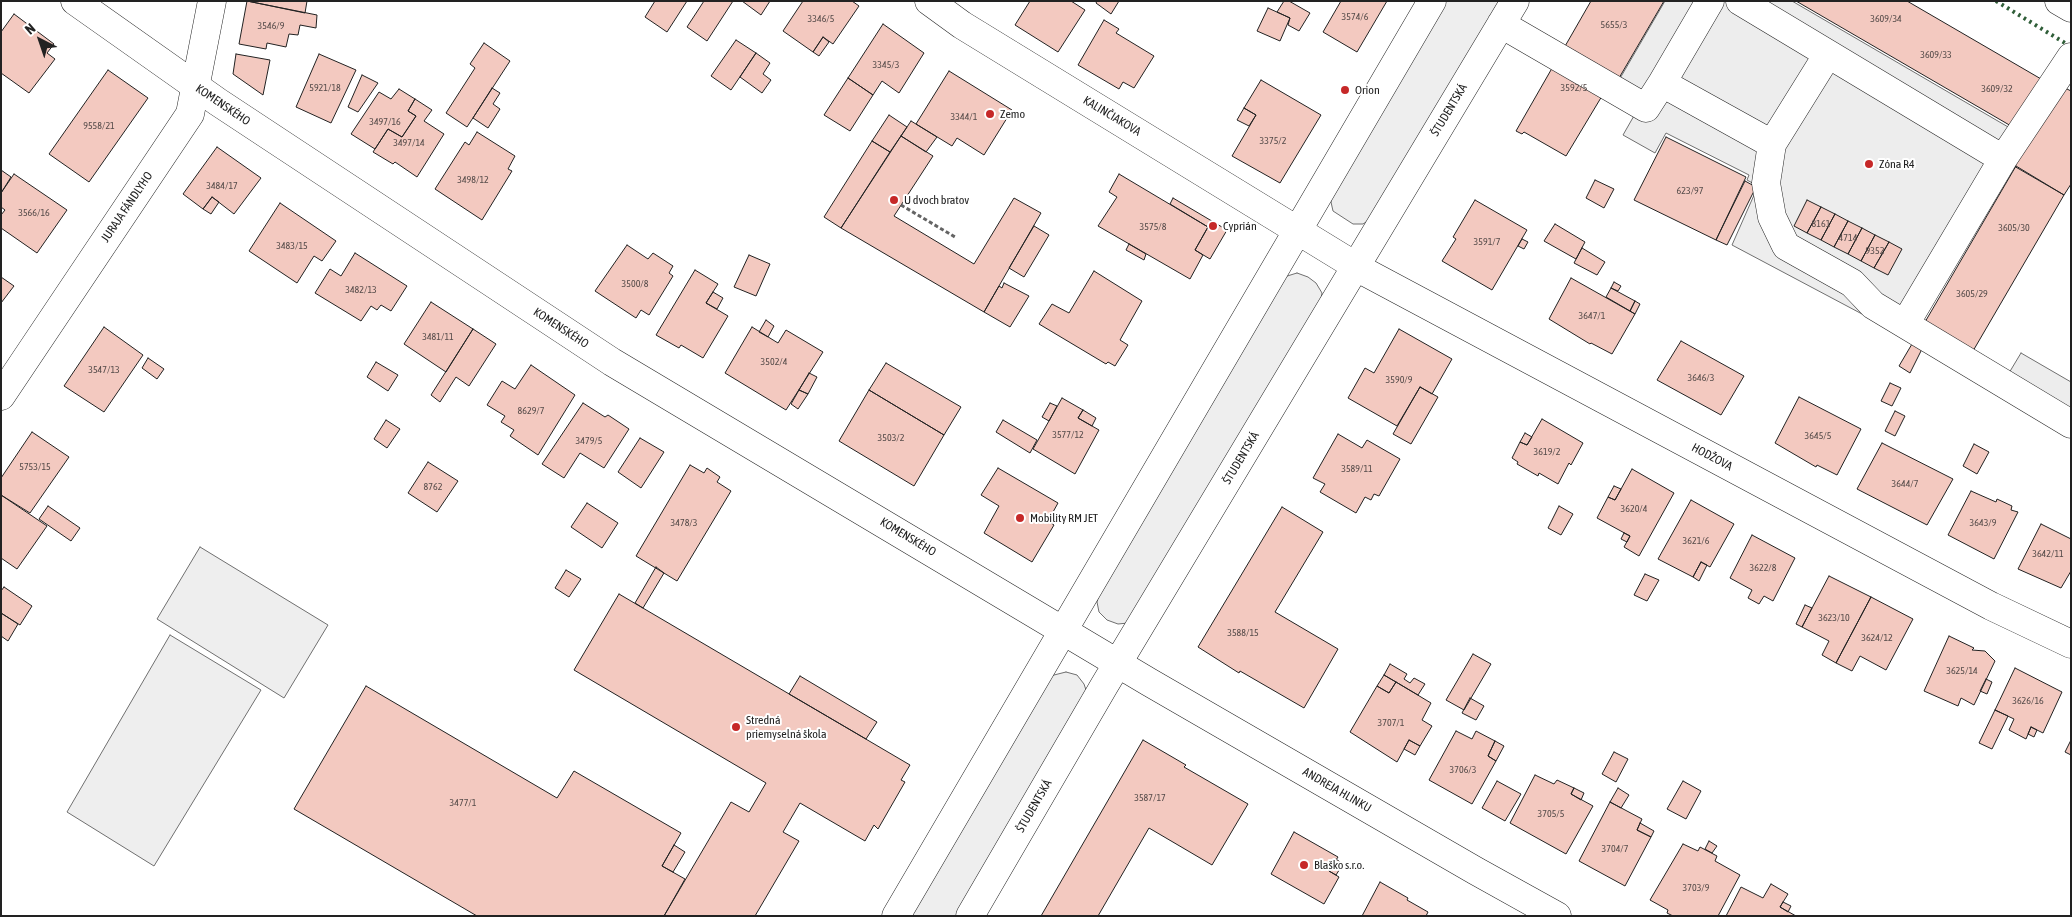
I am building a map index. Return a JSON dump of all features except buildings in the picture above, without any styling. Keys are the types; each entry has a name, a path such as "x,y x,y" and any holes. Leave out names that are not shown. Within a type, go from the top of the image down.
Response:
{"street":[{"name":"KOMENSKÉHO","path":"76,1 196,87 612,362 1118,663"},
{"name":"JURAJA FÁNDLYHO","path":"1,396 190,114 212,1"},
{"name":"KALINČIAKOVA","path":"929,1 962,24 1356,266"},
{"path":"896,916 1432,1"},
{"path":"1508,12 1646,108 1710,1"},
{"path":"1740,1 2003,159"},
{"path":"2059,1 2071,8"},
{"name":"ŠTUDENTSKÁ","path":"970,916 1118,663 1508,12"},
{"path":"1828,54 1772,144 1766,184 1772,217 1786,246 1852,283 1873,305 2071,424"},
{"path":"1905,324 2003,159 2071,57"},
{"path":"1662,83 1772,144"},
{"name":"HODŽOVA","path":"1356,266 1982,601 2071,644"},
{"name":"ANDREJA HLINKU","path":"1118,663 1557,916"}],"path":[{"path":"901,205 955,236"}],"shaded area":[{"path":"1444,1 1499,1 1372,218 1363,224 1353,224 1333,211 1331,202 1333,192"},
{"name":"Zóna R4","path":"1665,1 1792,1 2027,138 1911,340 1732,245 1758,186 1747,180 1749,175 1666,133 1655,153 1623,135 1635,114 1608,99"},
{"path":"1297,273 1308,277 1316,283 1322,293 1320,304 1128,623 1118,624 1107,620 1099,612 1097,602 1100,590 1284,277"},
{"path":"2021,353 2071,382 2071,409 2009,373"},
{"path":"200,547 328,625 284,698 157,619"},
{"path":"170,635 261,690 154,866 67,812"},
{"path":"1066,672 1077,675 1084,684 1087,693 959,916 906,916 1044,681 1054,675"}],"hedge":[{"path":"1996,1 2065,43"}],"place":[{"name":"Orion","path":"1345,90"},
{"name":"Zemo","path":"990,114"},
{"name":"Zóna R4","path":"1869,164"},
{"name":"U dvoch bratov","path":"894,200"},
{"name":"Cyprián","path":"1213,226"},
{"name":"Mobility RM JET","path":"1020,518"},
{"name":"Stredná priemyselná škola","path":"736,727"},
{"name":"Blaško s.r.o.","path":"1304,865"}]}
